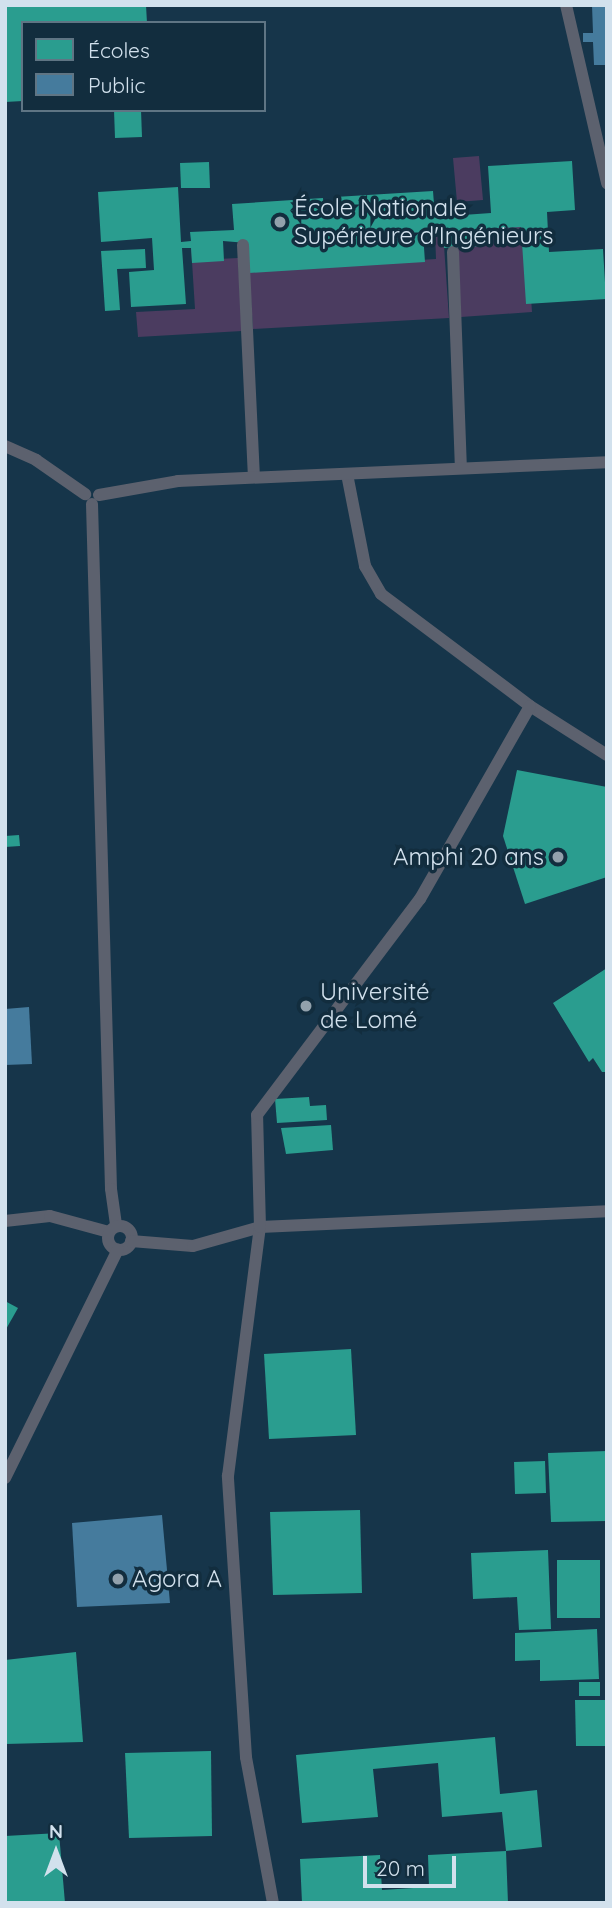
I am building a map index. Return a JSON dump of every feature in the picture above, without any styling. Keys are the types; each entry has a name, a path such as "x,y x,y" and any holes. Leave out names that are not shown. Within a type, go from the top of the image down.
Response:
{"lane":[{"path":"566,5 607,183"},
{"path":"243,245 254,477"},
{"path":"453,252 461,468"},
{"path":"5,446 36,460 92,497 178,481 607,462"},
{"path":"347,474 371,583 530,706 607,755"},
{"path":"92,497 113,1229 108,1240 118,1250"},
{"path":"273,1903 246,1757 228,1476 260,1227 257,1115 322,1034 420,899 530,706"},
{"path":"5,1478 118,1250 131,1241 193,1246 260,1227 607,1212"},
{"path":"5,1221 50,1216 113,1229 128,1229 131,1241"}],"shaded area":[{"name":"Université de Lomé","path":"5,5 607,5 607,1903 5,1903"},
{"path":"479,156 483,200 457,202 453,158"},
{"path":"526,224 532,312 461,317 457,246 491,244 490,227"},
{"path":"443,231 449,318 253,329 247,240 255,270 436,259 435,232"},
{"path":"191,246 198,260 238,258 242,331 138,337 136,312 195,309"}],"building: Écoles":[{"path":"5,5 146,5 147,21 21,21 21,101 5,102"},
{"path":"114,112 141,112 142,137 115,138"},
{"path":"572,161 575,210 547,212 549,252 603,249 606,299 526,304 521,227 481,229 482,246 444,248 443,225 435,226 436,233 423,233 425,262 249,273 247,243 223,241 224,261 192,263 191,248 182,248 186,304 131,307 129,272 154,270 152,238 101,242 98,192 178,187 181,242 191,241 190,232 234,230 232,204 323,198 324,214 336,213 335,197 433,191 435,217 491,213 488,166"},
{"path":"209,162 210,188 181,188 180,163"},
{"path":"145,249 146,268 117,269 120,310 105,311 101,251"},
{"name":"Amphi 20 ans","path":"517,770 607,787 607,877 525,904 503,836"},
{"path":"19,835 20,846 5,847 5,836"},
{"path":"607,968 607,1072 602,1072 593,1058 589,1062 553,1003"},
{"path":"309,1097 310,1106 326,1105 327,1120 277,1123 275,1099"},
{"path":"331,1125 333,1150 286,1154 281,1128"},
{"path":"5,1301 18,1308 5,1331"},
{"path":"351,1349 356,1435 269,1439 264,1354"},
{"path":"607,1451 607,1521 551,1522 548,1453"},
{"path":"545,1461 546,1493 515,1494 514,1462"},
{"path":"360,1510 362,1593 273,1595 270,1512"},
{"path":"548,1550 551,1629 519,1630 517,1597 473,1599 471,1553"},
{"path":"557,1560 600,1560 600,1618 557,1618"},
{"path":"597,1629 599,1679 540,1681 540,1660 515,1661 515,1633"},
{"path":"76,1652 83,1742 5,1744 5,1660"},
{"path":"579,1682 600,1682 600,1696 579,1696"},
{"path":"575,1700 607,1700 607,1746 576,1746"},
{"path":"495,1737 500,1794 537,1790 542,1847 506,1851 502,1812 442,1817 438,1763 373,1769 378,1817 302,1823 296,1755"},
{"path":"211,1751 212,1836 129,1838 125,1753"},
{"path":"59,1833 65,1903 5,1903 5,1836"},
{"path":"506,1851 508,1903 302,1903 300,1859 380,1855 382,1890 429,1887 428,1855"}],"building: Public":[{"path":"592,5 607,5 607,65 594,65 593,42 583,42 583,33 593,33"},
{"path":"29,1007 32,1064 5,1065 5,1009"},
{"path":"162,1515 170,1603 77,1607 72,1523"}],"place":[{"name":"École Nationale Supérieure d'Ingénieurs","path":"280,222"},
{"name":"Amphi 20 ans","path":"558,857"},
{"name":"Université de Lomé","path":"306,1006"},
{"name":"Agora A","path":"118,1579"}]}
